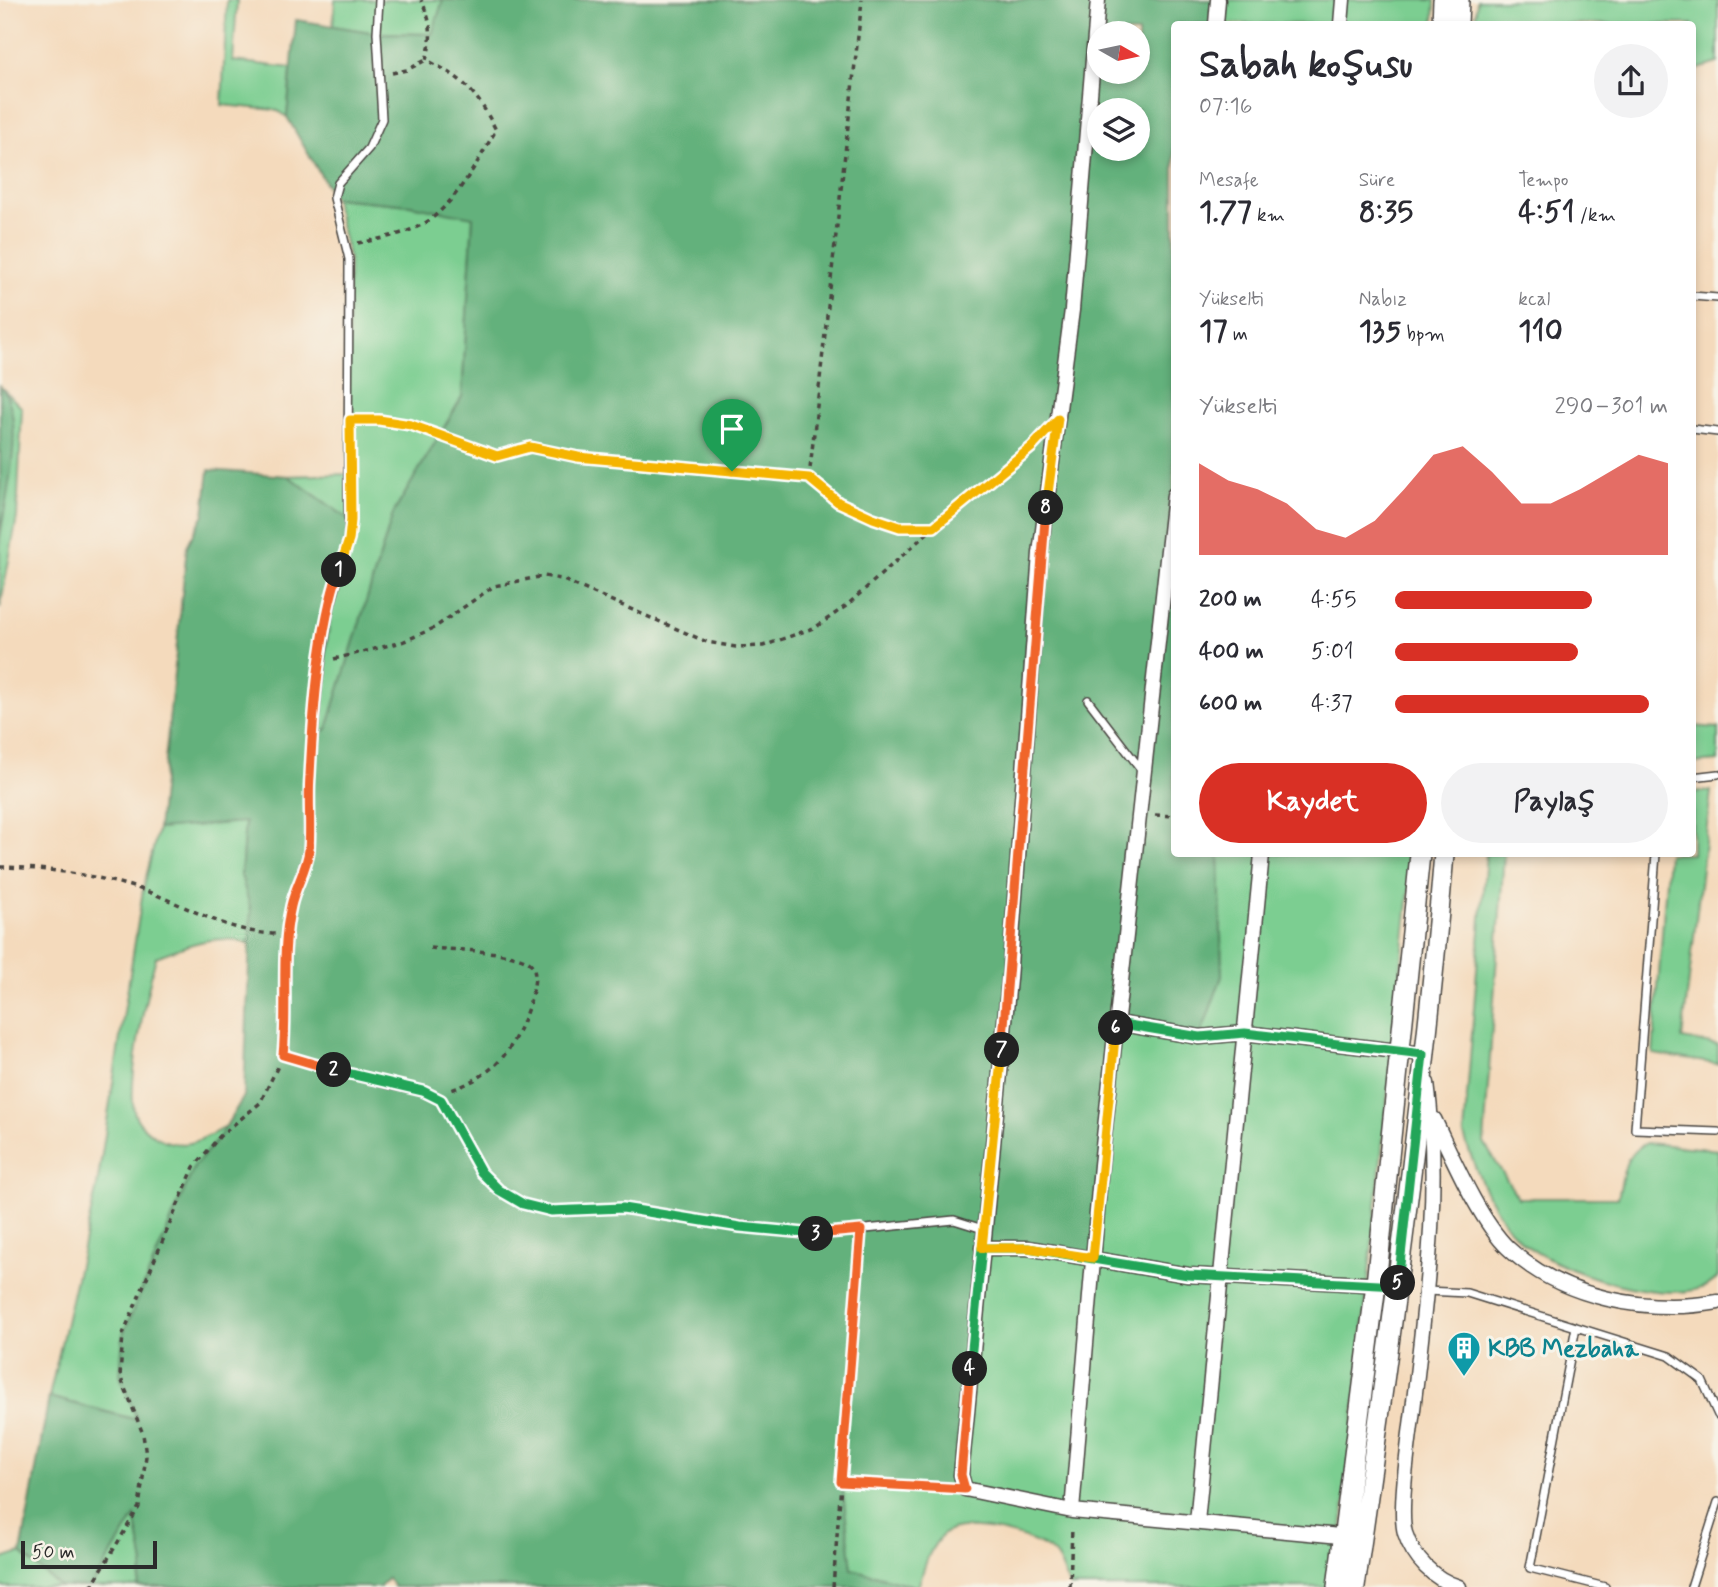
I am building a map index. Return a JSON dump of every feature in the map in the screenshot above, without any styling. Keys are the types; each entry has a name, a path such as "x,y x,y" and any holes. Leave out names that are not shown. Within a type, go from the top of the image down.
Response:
{"main road":[{"path":"1443,21 1449,1"},
{"path":"1449,1 1457,21"},
{"path":"1355,1587 1353,1537 1420,857"},
{"path":"1337,1587 1353,1537 1398,1286 1444,857"}],"street":[{"path":"1098,0 1072,310 1040,553 1011,965 983,1229 961,1475 965,1489 1072,1511 1353,1537"},
{"path":"1216,21 1217,0"},
{"path":"1341,21 1343,0"},
{"path":"1072,1511 1093,1258 1171,523"},
{"path":"1198,1522 1262,857"},
{"path":"1117,1023 1200,1037 1245,1033 1423,1054 1431,1112 1433,1177 1404,1531 1416,1559 1447,1583 1459,1587"},
{"path":"1431,1112 1468,1190 1508,1247 1535,1267 1560,1282 1631,1304 1672,1307 1718,1302"},
{"path":"982,1248 1028,1248 1188,1275 1398,1286"}],"lane":[{"path":"379,0 377,33 382,102 378,134 338,183 334,198 345,245 350,299 349,540 335,583 322,662 310,775 309,853 291,905 287,934 283,1055 441,1100 481,1172 499,1190 523,1204 551,1211 623,1208 807,1235 954,1220 983,1229"},
{"path":"1696,296 1718,298"},
{"path":"1696,429 1718,432"},
{"path":"1088,700 1144,773"},
{"path":"1696,776 1718,774"},
{"path":"1656,857 1635,1129 1718,1132"},
{"path":"1425,1291 1467,1293 1669,1356 1702,1380 1718,1415"},
{"path":"1576,1327 1530,1568 1605,1587"},
{"path":"1691,1587 1718,1502"}],"path":[{"path":"379,76 407,70 426,60 431,41 431,19 421,0"},
{"path":"809,478 862,0"},
{"path":"345,245 383,238 430,221 453,197 496,130 468,85 426,60"},
{"path":"322,662 402,642 434,628 494,586 544,576 561,579 707,642 736,647 763,646 816,627 846,606 934,527 1032,447 1058,419"},
{"path":"350,420 379,420 411,425 497,456 530,447 578,457 809,478 838,502 873,518 900,527 934,527"},
{"path":"0,867 53,869 143,890 227,927 250,933 287,934"},
{"path":"430,947 519,957 532,964 537,976 527,1009 506,1053 481,1076 456,1089 432,1096"},
{"path":"91,1587 139,1507 146,1457 143,1434 120,1376 123,1334 194,1167 219,1136 260,1103 283,1055"},
{"path":"832,1587 861,1230"},
{"path":"841,1482 965,1489"},
{"path":"1070,1587 1072,1511"}],"green space":[{"path":"227,0 237,0 233,61 291,68 287,117 276,110 222,105"},
{"path":"335,0 443,0 433,34 377,33 333,26"},
{"path":"443,0 1218,0 1216,21 1171,21 1171,857 1219,857 1222,976 1200,1037 1117,1023 1093,1258 982,1248 951,1488 842,1483 852,1569 918,1587 394,1587 388,1578 380,1587 138,1587 144,1564 135,1516 91,1587 60,1587 21,1553 49,1397 137,1420 120,1376 123,1334 194,1167 220,1136 244,1096 251,910 241,875 245,822 158,829 187,546 204,514 209,470 288,476 351,521 335,582 314,737 327,729 393,514 462,397 473,217 410,205 334,198 287,117 296,20 377,33 432,34"},
{"path":"1218,0 1435,0 1434,21 1216,21"},
{"path":"1477,0 1718,0 1718,63 1696,70 1696,21 1475,21"},
{"path":"334,198 410,205 473,216 462,397 393,514 327,729 313,737 328,616 351,521 288,476 348,474 349,259"},
{"path":"0,386 22,408 17,517 0,608"},
{"path":"0,386 8,399 13,417 14,437 0,538"},
{"path":"1696,726 1718,728 1718,761 1696,763"},
{"path":"1711,791 1682,1039 1718,1045 1718,1064 1653,1054 1668,857 1696,857 1696,793"},
{"path":"245,821 241,875 251,910 250,944 225,939 214,940 191,944 156,957 138,1038 133,1104 136,1117 142,1125 165,1141 183,1144 199,1140 225,1127 120,1376 138,1420 49,1397 97,1186 143,890 158,829"},
{"path":"1219,857 1413,857 1336,1587 1070,1587 1053,1553 1016,1535 982,1528 953,1530 944,1534 934,1545 918,1587 852,1569 841,1482 951,1488 982,1248 1117,1023 1200,1036 1222,976"},
{"path":"1486,857 1504,857 1484,1143 1518,1198 1618,1198 1628,1159 1647,1143 1718,1150 1718,1277 1701,1288 1678,1292 1649,1290 1618,1284 1558,1264 1535,1251 1509,1228 1485,1190 1464,1135"},
{"path":"135,1515 144,1564 138,1587 91,1587"},
{"path":"21,1553 60,1587 0,1587 0,1560"}],"place":[{"name":"KBB Mezbaha","path":"1464,1378"}],"route":[{"path":"732,471 578,457 547,453 530,447 497,456 411,425 379,420 350,420 349,540 335,583 318,686 310,775 309,853 291,905 286,948 283,1055 388,1085 423,1091 441,1100 481,1172 499,1190 523,1204 551,1211 623,1208 663,1216 807,1235 861,1230 841,1482 965,1489 961,1475 982,1248 1028,1248 1188,1275 1398,1286 1423,1054 1245,1033 1200,1037 1117,1023 1093,1258 1028,1248 982,1248 1021,842 1040,553 1058,419 1032,447 934,527 900,527 873,518 838,502 809,478 732,471"}]}
